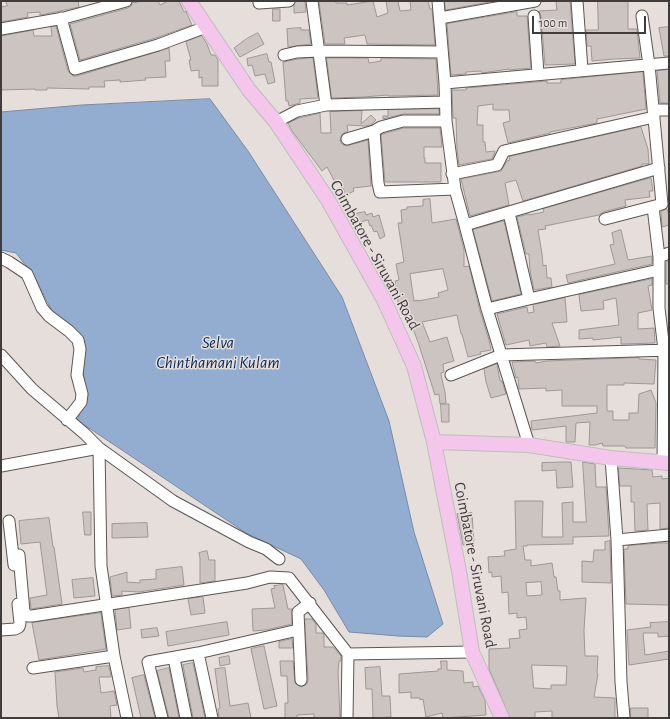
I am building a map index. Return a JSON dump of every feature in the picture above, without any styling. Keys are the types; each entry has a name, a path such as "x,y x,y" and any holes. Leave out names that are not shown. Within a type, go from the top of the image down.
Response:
{"main road":[{"name":"Coimbatore - Siruvani Road","path":"189,1 248,90 276,122 328,200 383,298 414,366 434,442 459,571 472,652 502,718"},
{"path":"434,442 528,445 611,458 666,463"}],"street":[{"path":"1,29 61,18 126,1"},
{"path":"259,3 289,1"},
{"path":"312,1 326,105"},
{"path":"438,1 445,82 446,121 454,190 465,225 487,309 528,445"},
{"path":"440,18 535,1"},
{"path":"577,1 582,70"},
{"path":"534,16 538,74"},
{"path":"642,16 649,65 659,168 664,255 659,270 664,306 666,350 666,463"},
{"path":"61,18 75,69 158,46 206,27"},
{"path":"284,55 297,52 319,51 442,52"},
{"path":"445,82 669,63"},
{"path":"276,122 297,111 326,105 445,102"},
{"path":"452,174 497,165 504,150 669,110"},
{"path":"347,139 403,121 446,121"},
{"path":"374,131 377,175 380,192 454,190"},
{"path":"465,225 659,168"},
{"path":"605,219 661,204"},
{"path":"509,213 529,299"},
{"path":"1,258 27,274 42,308 49,316 78,340 80,350 77,374 82,394 81,402 67,420"},
{"path":"487,309 659,270"},
{"path":"451,375 501,355 666,350"},
{"path":"1,354 32,389 85,434 99,448 173,501 249,542 266,549 279,559"},
{"path":"1,466 99,448"},
{"path":"99,448 101,566 114,656 127,718"},
{"path":"611,458 617,540 621,682 624,718"},
{"path":"1,630 15,629 19,627 20,623 11,551 9,521"},
{"path":"617,540 669,535"},
{"path":"11,551 24,612 28,616 247,583 270,577 289,578 310,603 348,654 347,718"},
{"path":"301,680 298,612 310,603"},
{"path":"162,718 148,662 198,653 298,630"},
{"path":"348,654 472,652"},
{"path":"198,653 212,718"},
{"path":"33,668 114,656"},
{"path":"174,658 186,718"}],"water":[{"name":"Selva Chinthamani Kulam","path":"210,99 248,151 342,297 389,421 414,532 443,624 427,637 349,632 324,590 301,559 246,533 77,420 86,401 83,368 84,347 76,329 52,311 34,276 16,253 1,250 1,112 82,105"}],"building":[{"path":"6,1 78,1 79,7 41,15 40,12 27,13 28,17 1,22 1,7 7,6"},
{"path":"133,1 134,3 140,1 158,1 160,5 168,1 179,1 184,12 186,11 192,25 156,38 80,60 70,24 128,8 131,6"},
{"path":"296,1 305,1 306,12 294,13"},
{"path":"336,1 336,3 347,3 347,5 373,1 377,17 388,13 386,1 398,1 400,11 411,10 410,1 428,1 430,9 432,9 435,45 367,44 365,35 344,38 345,44 325,44 319,2"},
{"path":"445,1 495,1 446,10"},
{"path":"570,1 575,64 545,65 541,16 539,11 557,10 556,2"},
{"path":"598,1 628,1 628,29 637,29 640,58 592,61 591,46 587,46 586,30 598,30"},
{"path":"273,9 280,9 280,21 273,21"},
{"path":"517,12 517,16 527,16 531,68 509,69 482,73 481,71 466,72 466,74 451,75 447,24"},
{"path":"56,26 68,71 73,76 169,48 170,61 165,61 166,77 145,78 146,80 120,82 120,80 104,81 105,87 89,87 89,89 47,88 47,90 1,90 1,36 33,30 34,36 52,36 51,27"},
{"path":"669,27 669,56 664,56 659,28"},
{"path":"301,28 301,30 309,30 311,44 288,47 287,29"},
{"path":"258,33 264,44 240,57 234,48 246,39"},
{"path":"202,36 211,55 215,55 218,60 218,86 202,86 202,77 199,78 199,70 191,71 189,60 191,60 186,42"},
{"path":"267,54 269,62 271,62 275,82 268,84 265,74 255,76 252,65 248,66 247,59"},
{"path":"313,58 318,98 300,99 300,103 289,106 288,101 286,101 283,62"},
{"path":"327,58 368,58 369,63 381,61 381,58 436,59 438,95 388,95 332,98"},
{"path":"669,70 669,103 660,103 657,71"},
{"path":"643,72 646,109 597,119 597,123 550,132 508,143 503,123 510,121 509,110 493,110 493,104 478,106 477,125 483,125 483,142 485,142 486,152 495,152 492,159 459,165 456,118 453,118 452,90 466,90 466,88 547,81 547,83 561,83 561,80"},
{"path":"439,109 439,114 403,114 383,119 383,116 388,116 388,110"},
{"path":"362,111 361,124 371,115 376,120 371,125 347,125 348,131 342,134 340,141 346,146 368,140 371,186 353,188 354,191 346,195 340,182 336,184 327,167 322,171 292,131 288,123 299,118 320,113 321,133 331,133 330,112"},
{"path":"641,127 648,149 649,164 642,164 642,166 523,201 516,180 505,183 509,205 470,216 461,179 501,171 507,161 510,160 509,157"},
{"path":"404,128 440,128 442,147 424,147 424,158 425,163 441,163 441,182 385,182 381,135"},
{"path":"651,178 653,191 649,191 650,197 625,200 626,206 603,212 599,215 545,226 546,229 538,230 543,266 546,265 547,278 551,278 552,287 534,290 530,271 529,254 526,254 517,217 544,212 543,209"},
{"path":"430,199 432,223 456,219 464,250 464,267 469,266 491,350 480,352 481,354 468,357 457,315 422,322 430,342 447,337 454,361 443,364 444,372 441,373 441,375 446,403 440,404 439,394 435,395 418,342 410,321 408,322 404,301 398,302 395,281 399,280 396,264 404,262 398,223 402,223 401,210 407,209 407,207 423,206 423,200","holes":["443,269 448,290 438,293 439,297 414,301 410,274"]},
{"path":"667,209 669,215 669,225 662,227 661,212"},
{"path":"365,212 366,215 372,213 373,217 379,215 385,236 380,239 377,231 374,232 368,220 357,223 355,214"},
{"path":"504,221 521,294 492,301 473,230"},
{"path":"621,230 628,260 652,256 652,264 568,283 566,275 615,264 610,245 614,244 612,233"},
{"path":"669,261 669,284 666,284 666,262"},
{"path":"652,279 652,285 648,286 652,310 638,313 638,329 654,328 655,343 621,344 621,337 593,340 593,338 579,339 579,330 619,325 616,298 603,301 604,309 581,311 579,295"},
{"path":"565,298 567,322 552,323 560,346 547,347 546,343 530,346 529,340 506,345 497,314 527,307 528,313 534,312 533,305"},
{"path":"639,358 656,360 654,384 624,383 624,385 607,385 607,411 613,411 613,420 629,420 629,413 638,413 639,394 651,390 656,403 655,448 603,446 602,443 589,445 590,422 576,423 575,442 566,442 566,426 532,430 531,421 597,413 597,406 562,406 562,390 546,391 546,388 519,389 518,377 516,378 512,362 535,361 536,363 547,361"},
{"path":"497,364 500,381 502,381 506,394 491,398 484,369"},
{"path":"441,404 449,404 449,422 442,422"},
{"path":"571,462 573,487 557,488 556,470 542,471 542,463"},
{"path":"583,462 595,464 596,487 606,487 609,536 573,537 573,544 523,546 525,560 531,560 531,566 552,563 558,591 560,591 560,600 586,598 584,631 585,656 598,656 598,674 594,697 615,698 615,718 552,718 552,711 535,712 535,718 510,718 489,669 489,649 510,648 509,639 520,638 519,630 527,629 526,617 517,618 517,613 509,614 508,592 502,593 501,576 492,577 492,572 489,573 488,557 505,556 504,551 516,549 515,501 543,501 542,537 563,537 562,503 573,502 573,522 586,522","holes":["541,582 542,595 527,596 526,583","532,665 567,666 566,685 551,685 551,689 534,688"]},
{"path":"619,468 652,470 653,477 662,476 662,479 669,478 669,528 660,529 660,503 647,504 648,530 635,531 634,502 631,502 631,486 620,486"},
{"path":"83,512 91,512 91,535 85,535"},
{"path":"472,513 474,545 463,545 457,514"},
{"path":"49,518 62,604 31,609 30,598 47,595 40,542 21,544 19,521"},
{"path":"147,523 148,537 112,538 112,524"},
{"path":"610,541 611,583 582,582 582,561 593,562 594,550 605,550 605,542"},
{"path":"669,543 669,605 626,604 624,549 628,549 628,546"},
{"path":"207,551 209,560 215,560 215,581 200,583 199,553"},
{"path":"182,567 184,585 139,592 122,591 122,595 112,596 110,577 127,572 127,582 140,583 140,580 156,579 156,570"},
{"path":"93,578 95,596 74,598 72,580"},
{"path":"283,585 288,609 292,609 292,624 266,630 253,631 252,609 275,608 271,589 275,588 274,586"},
{"path":"203,597 205,613 191,615 188,599"},
{"path":"129,608 131,628 117,630 115,610"},
{"path":"101,613 106,649 39,660 32,623"},
{"path":"305,619 312,619 316,624 316,633 323,633 324,647 333,647 341,656 338,672 340,718 314,718 314,714 297,715 297,718 285,718 285,703 288,703 287,676 281,676 280,661 293,661 295,683 301,687 307,684"},
{"path":"227,622 229,635 168,646 166,632"},
{"path":"669,622 669,636 658,637 658,633 643,633 645,655 669,651 669,659 629,665 627,630 651,627 650,623"},
{"path":"157,628 159,636 142,638 141,630"},
{"path":"292,639 293,648 279,648 279,642"},
{"path":"264,646 277,706 264,709 251,649"},
{"path":"229,656 230,664 220,666 219,658"},
{"path":"441,661 447,661 447,670 463,671 464,683 473,682 473,687 478,686 485,700 486,715 443,718 442,713 426,717 423,699 420,700 420,698 411,698 411,692 399,693 399,674 438,671 438,669 441,669"},
{"path":"193,663 205,718 193,718 183,665"},
{"path":"109,666 111,677 99,677 101,693 114,691 117,705 110,706 111,718 59,718 55,672 83,668 84,672 96,670 96,667"},
{"path":"380,667 382,696 390,696 391,717 373,718 372,689 366,689 365,668"},
{"path":"169,668 179,718 169,718 157,671"},
{"path":"225,668 230,706 248,703 251,718 219,718 218,709 220,708 215,669"},
{"path":"144,675 155,718 141,718 132,678"},
{"path":"631,708 648,708 648,718 631,718"}]}
